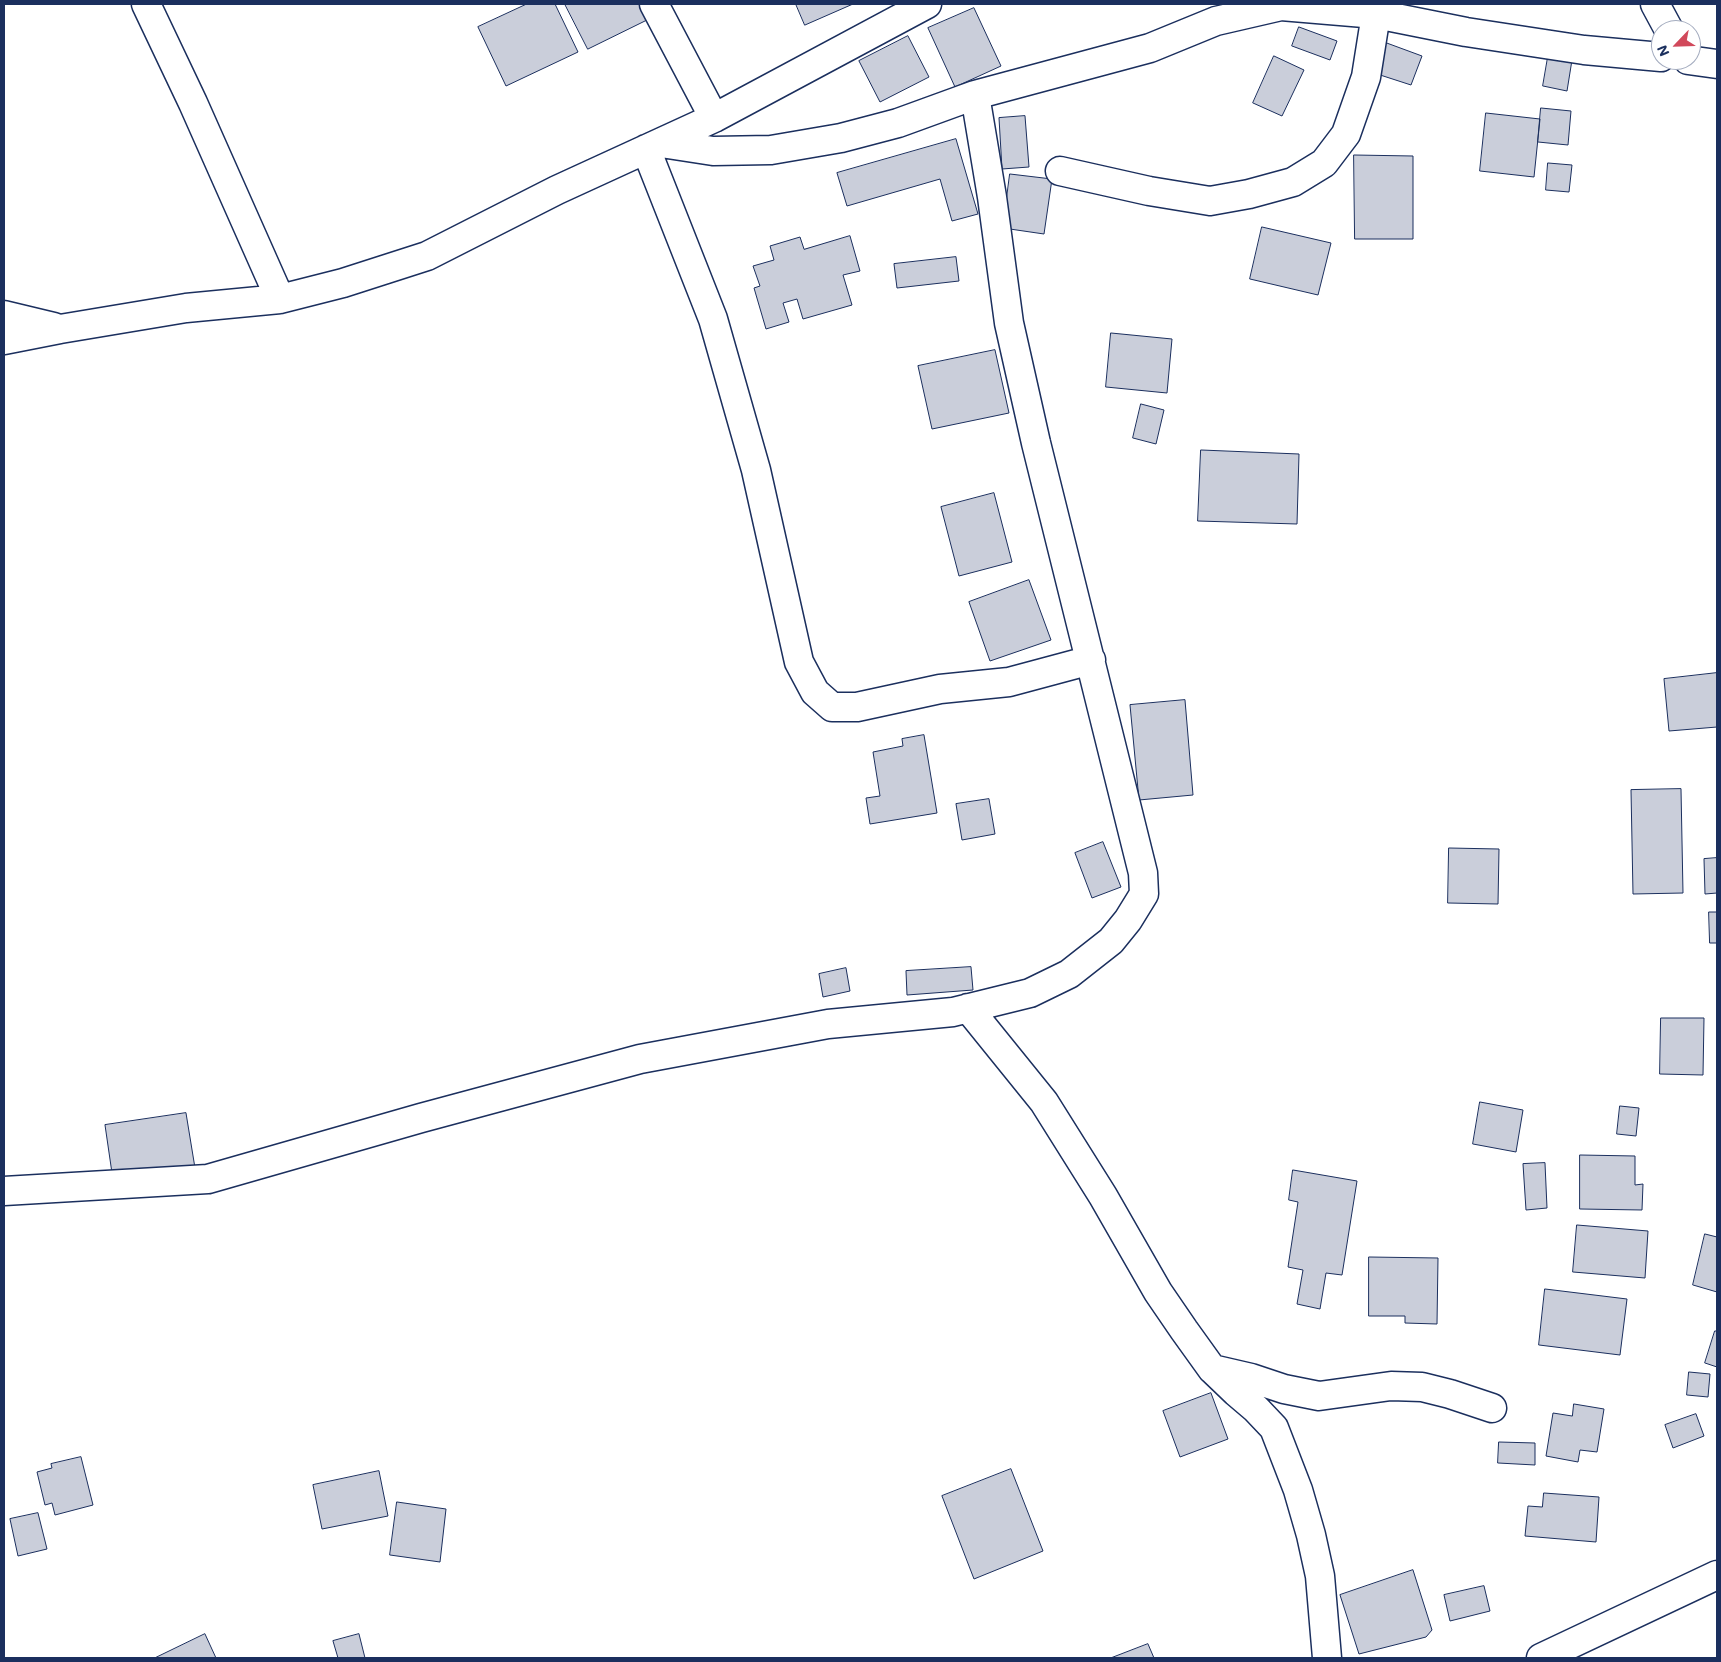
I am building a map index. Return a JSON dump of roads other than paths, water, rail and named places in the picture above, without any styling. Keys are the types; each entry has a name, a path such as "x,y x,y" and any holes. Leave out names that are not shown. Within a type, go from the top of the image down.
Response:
{"street":[{"path":"146,4 193,102 280,299"},
{"path":"654,4 714,118"},
{"path":"4,340 186,308 280,299 343,283 427,256 557,190 714,118 927,4"},
{"path":"1654,4 1663,20"},
{"path":"653,146 713,151 771,150 841,138 898,123 975,95 1150,48 1217,12 1282,6 1376,14 1466,32 1564,47 1651,56"},
{"path":"1060,171 1149,191 1210,201 1249,194 1293,182 1324,163 1346,134 1366,77 1376,14"},
{"path":"1701,62 1717,64"},
{"path":"4,1191 208,1179 421,1118 640,1060 828,1024 954,1012 1030,993 1069,974 1111,941 1128,920 1144,894 1143,873 1036,443 1009,323 992,197 975,95"},
{"path":"653,146 713,319 756,470 799,662 815,692 832,707 857,707 940,689 1009,682 1091,660"},
{"path":"4,315 60,329"},
{"path":"968,1008 1044,1102 1103,1196 1158,1292 1212,1369 1274,1428 1298,1490 1320,1576 1326,1658"},
{"path":"1212,1369 1284,1389 1319,1396 1392,1386 1422,1388 1450,1394 1492,1408"},
{"path":"1541,1658 1717,1575"}]}
